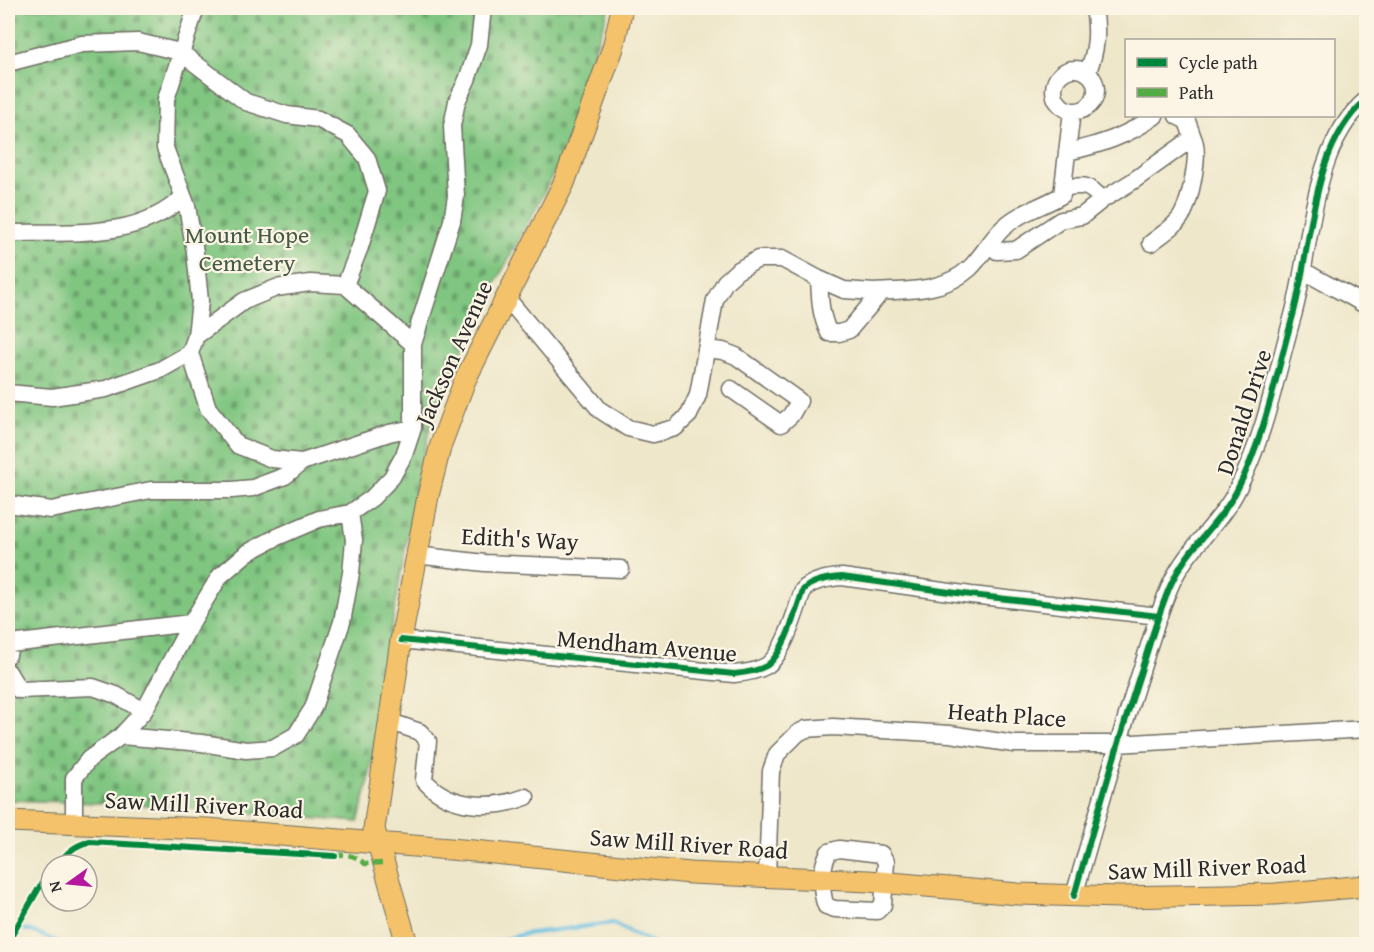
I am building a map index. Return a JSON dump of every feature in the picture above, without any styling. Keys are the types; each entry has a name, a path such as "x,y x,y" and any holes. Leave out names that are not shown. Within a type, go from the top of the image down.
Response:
{"main road":[{"name":"Jackson Avenue","path":"407,945 374,829 401,640 416,555 441,444 452,410 564,183 613,48 622,8"},
{"name":"Saw Mill River Road","path":"8,821 207,829 377,842 690,873 884,882 1074,896 1275,894 1366,886"}],"street":[{"path":"196,8 166,99 165,148 183,197 195,252 200,301 196,336 190,352 208,408 237,445 272,459 302,462"},
{"path":"74,823 74,778 89,759 121,736 144,711 191,623 220,576 247,553 319,519 350,513 372,498 392,477 404,455 413,428 413,344 452,221 456,196 452,126 457,101 467,80 478,45 483,8"},
{"path":"1087,73 1097,41 1094,8"},
{"path":"8,63 82,44 138,42 180,52 246,102 287,115 318,119 348,135 367,158 377,191 364,237 345,285"},
{"path":"1081,70 1087,73 1095,84 1094,98 1085,108 1072,111 1060,104 1054,92 1055,86 1058,79 1068,71 1081,70"},
{"name":"Donald Drive","path":"1074,896 1117,744 1159,616 1172,582 1185,560 1225,511 1239,487 1257,442 1298,299 1314,204 1327,160 1341,131 1356,108 1366,99"},
{"path":"506,297 600,410 628,428 653,434 675,428 689,415 698,395 715,300 725,282 737,271 758,259 782,259 844,290 874,292 933,288 955,279 969,268 1002,229 1023,213 1062,195 1072,111"},
{"path":"1067,152 1099,146 1139,127 1154,117"},
{"path":"1151,243 1182,217 1187,203 1197,150 1187,122 1179,117"},
{"path":"990,245 998,251 1016,250 1061,220 1082,216 1193,138"},
{"path":"1063,188 1087,186 1095,191 1102,200"},
{"path":"8,233 111,230 147,221 175,205 183,197"},
{"path":"1050,202 1061,220"},
{"path":"1303,270 1321,282 1349,294 1366,306"},
{"path":"819,279 820,308 830,333 849,330 874,302 877,297 874,292"},
{"path":"196,336 244,301 276,288 310,283 345,285 413,344"},
{"path":"706,349 723,351 736,356 799,401 791,415 781,424 731,389"},
{"path":"8,393 52,397 105,389 160,370 190,352"},
{"path":"8,504 51,510 151,490 253,488 285,476 302,462 389,433 413,428"},
{"path":"121,736 202,743 246,750 273,748 296,735 313,708 342,622 351,573 354,540 350,513"},
{"name":"Edith's Way","path":"416,555 485,564 621,569"},
{"name":"Mendham Avenue","path":"401,640 734,674 747,673 767,665 779,652 803,590 808,584 842,577 971,595 1159,616"},
{"path":"8,655 10,644 191,623"},
{"path":"8,672 19,690 93,687 116,695 144,711"},
{"path":"390,722 420,732 428,741 424,780 432,790 477,806 508,804 526,797"},
{"name":"Heath Place","path":"768,876 771,771 777,754 798,733 806,729 833,727 950,734 1014,744 1117,744 1366,729"},
{"path":"839,849 881,854 886,862 884,882 883,905 877,911 835,909 826,906 823,898 824,861 829,852 839,849"}],"green space":[{"name":"Mount Hope Cemetery","path":"8,8 609,8 590,63 567,144 542,197 488,297 431,425 419,471 388,647 369,780 358,822 134,804 8,800"}],"waterway":[{"path":"490,944 524,934 612,923 655,944"},
{"path":"8,926 31,931 64,944"}],"marked path":[{"path":"335,856 351,856 365,864 382,863"}],"cycle path":[{"path":"1074,896 1162,606 1178,571 1231,501 1256,448 1299,292 1315,202 1323,172 1333,145 1347,120 1366,100"},
{"path":"401,640 742,673 766,666 778,652 789,631 803,590 816,582 842,577 971,595 1159,616"},
{"path":"67,853 75,847 90,842 335,856"},
{"path":"8,942 39,888"}]}
